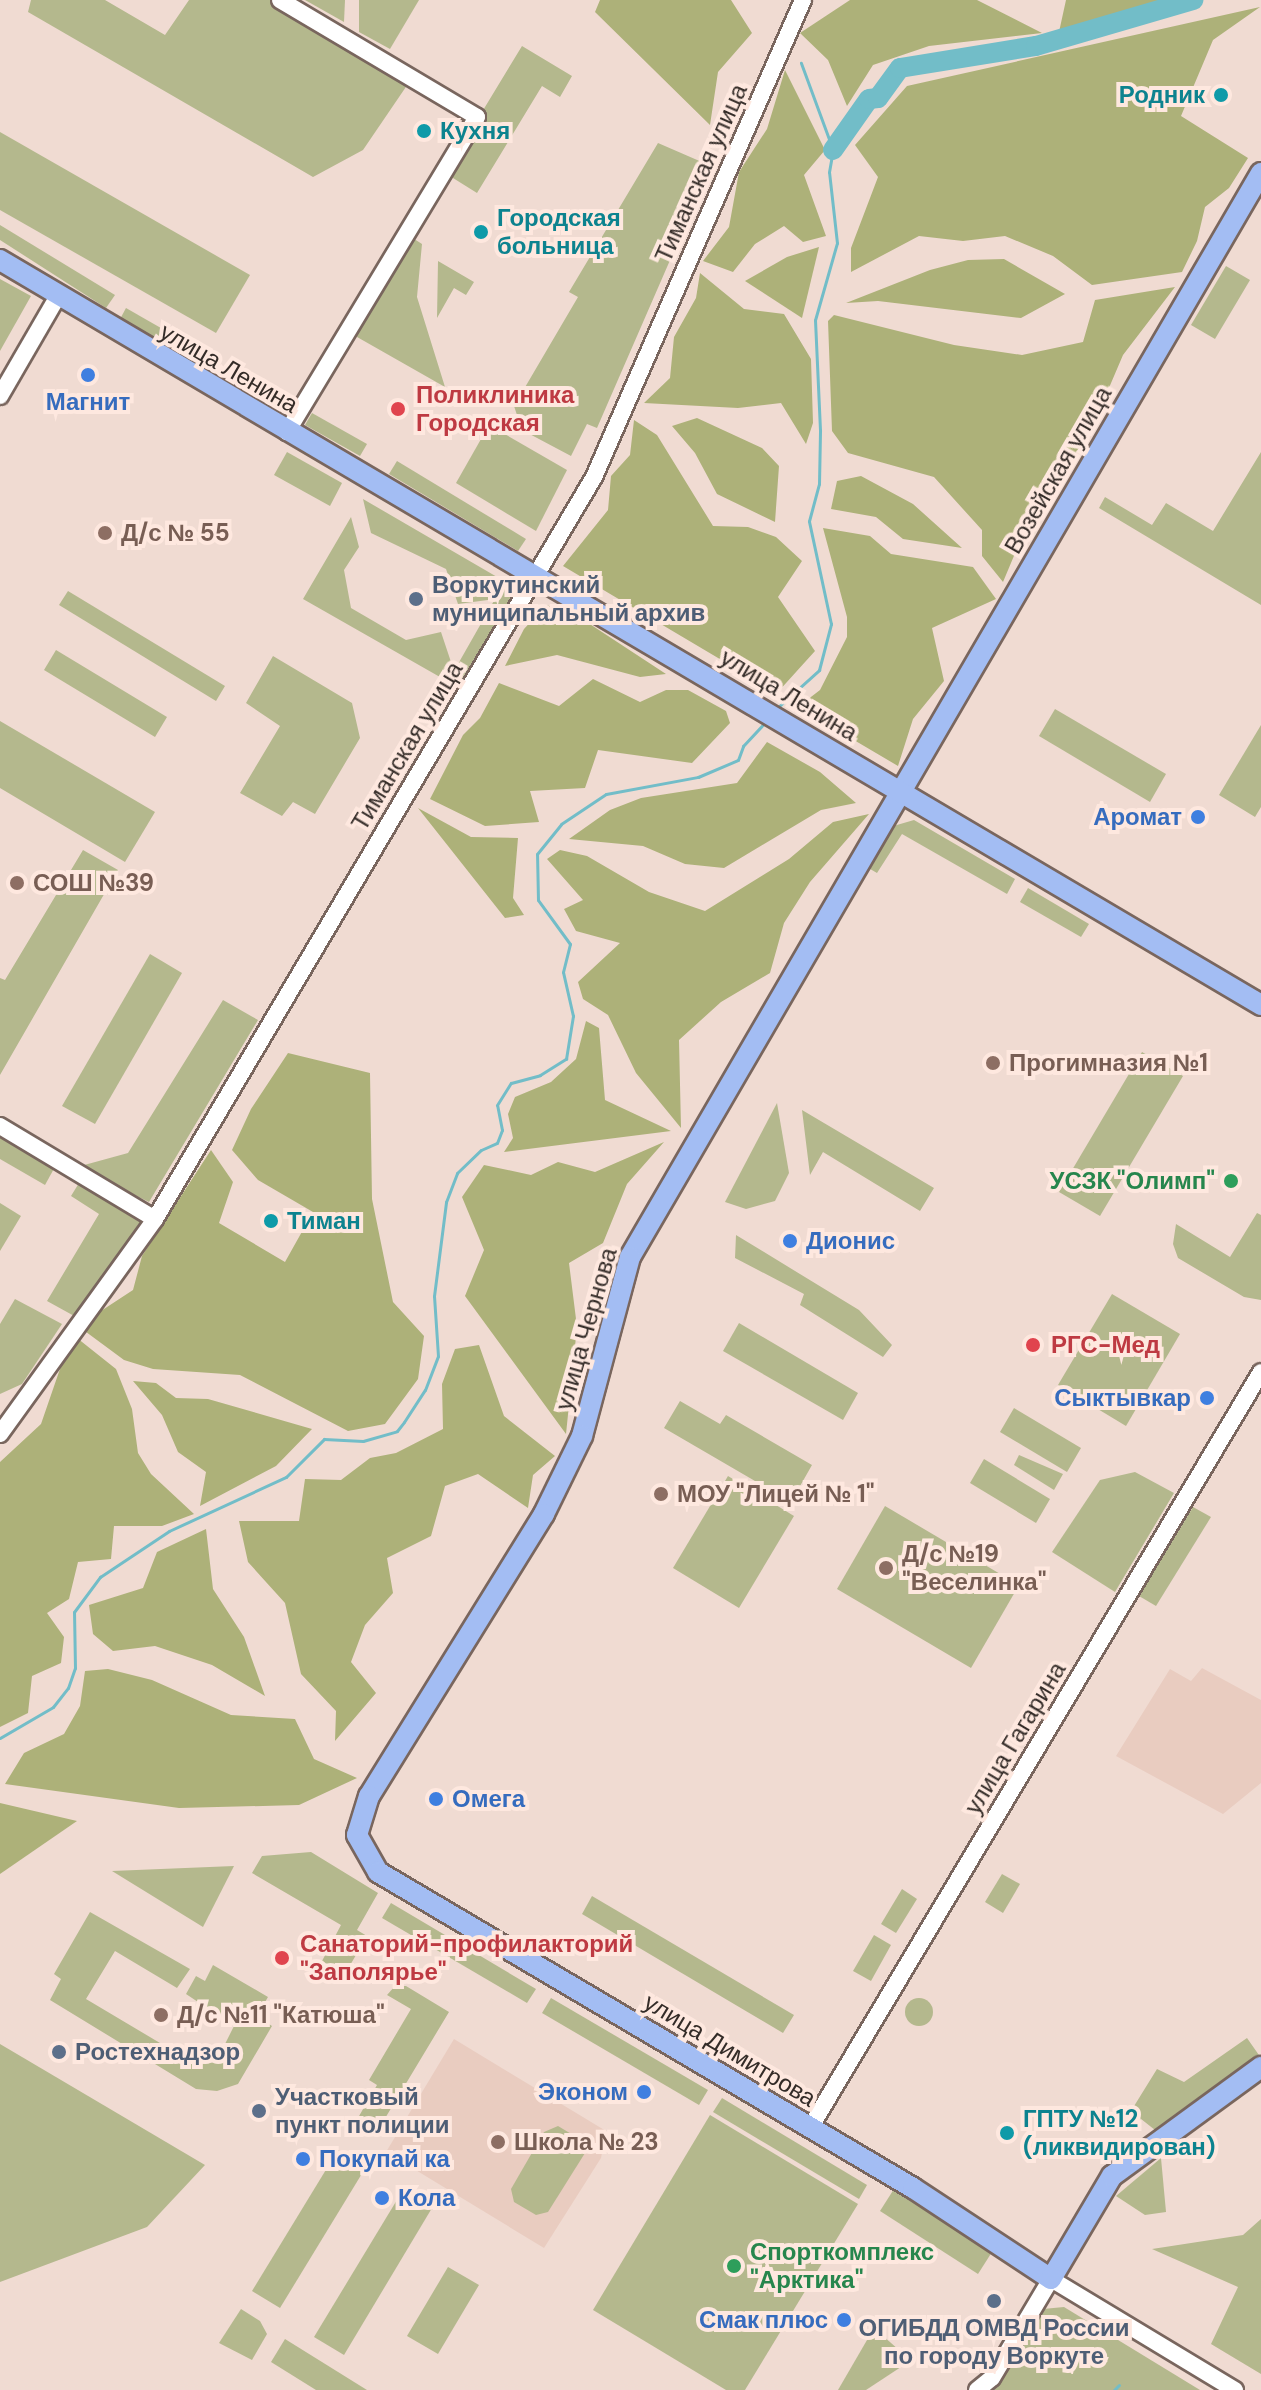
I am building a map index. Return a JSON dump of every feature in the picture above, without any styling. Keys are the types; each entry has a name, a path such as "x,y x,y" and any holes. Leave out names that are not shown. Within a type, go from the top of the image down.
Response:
{"main road":[{"name":"Возейская улица","path":"900,792 1261,173"},
{"name":"улица Ленина","path":"0,260 287,432 714,679 1261,1005"},
{"name":"улица Чернова","path":"378,1872 357,1835 369,1796 544,1514 582,1436 630,1257 900,792"},
{"name":"улица Димитрова","path":"378,1872 810,2128 1051,2279"},
{"path":"1051,2279 1112,2176 1261,2067"}],"street":[{"path":"280,0 477,117 287,432"},
{"name":"Тиманская улица","path":"0,1434 155,1219 594,477 803,0"},
{"path":"0,396 58,296"},
{"path":"0,1126 155,1219"},
{"name":"улица Гагарина","path":"810,2128 1261,1372"},
{"path":"977,2390 992,2378 1051,2279 1235,2390"}],"shaded area":[{"path":"1202,1668 1261,1700 1261,1783 1223,1814 1116,1756 1170,1669 1191,1681"},
{"name":"Школа № 23","path":"454,2039 606,2131 601,2158 544,2248 386,2152"}],"green space":[{"path":"31,0 105,0 165,35 189,0 278,0 412,78 363,150 313,177 28,12"},
{"path":"305,0 345,0 344,22"},
{"path":"359,0 419,0 390,49 359,32"},
{"path":"600,0 731,0 752,33 718,72 710,125 595,12"},
{"path":"850,0 977,0 1042,33 929,46 873,65 847,106 828,60 800,33"},
{"path":"1066,0 1204,0 1157,4 1059,32"},
{"path":"1260,7 1213,40 1181,116 1248,158 1229,188 1205,207 1197,241 1182,272 1092,285 1053,256 1005,236 963,241 919,236 851,272 851,248 878,177 855,145 907,86"},
{"path":"522,46 572,76 560,97 542,86 477,193 445,173"},
{"path":"785,70 825,150 804,175 826,236 803,242 784,226 755,244 733,272 703,261 729,227 739,172 767,129"},
{"path":"0,132 250,275 216,333 0,210"},
{"path":"658,143 711,166 597,428 587,424 571,456 522,430 514,406 578,297 569,292"},
{"path":"0,225 115,295 106,308 0,240"},
{"path":"408,235 422,244 417,297 445,387 350,333"},
{"path":"819,247 802,318 745,281 787,257"},
{"path":"1004,259 1065,294 1021,318 878,301 846,303 930,270 968,260"},
{"path":"438,261 474,282 466,295 454,288 437,318"},
{"path":"1226,266 1250,280 1215,339 1191,325"},
{"path":"700,273 744,309 784,314 811,359 813,423 806,444 781,403 738,408 644,403 670,378 674,337 696,298"},
{"path":"0,279 31,296 0,351"},
{"path":"1175,287 1123,355 1088,437 1037,501 1003,582 982,556 982,530 934,477 848,453 832,431 828,321 834,315 954,345 1022,355 1083,342 1095,300"},
{"path":"126,308 215,359 206,373 119,321"},
{"path":"312,413 367,444 360,456 305,425"},
{"path":"697,418 762,448 779,466 775,522 717,494 695,453 672,426"},
{"path":"634,420 657,435 713,526 748,527 776,537 802,561 778,597 815,651 777,693 563,566 608,510 611,476 630,455"},
{"path":"489,425 567,470 536,531 456,483"},
{"path":"287,452 342,483 330,506 274,475"},
{"path":"1261,452 1261,605 1099,508 1105,497 1152,525 1166,503 1213,531"},
{"path":"397,461 526,539 518,551 389,474"},
{"path":"861,476 913,504 962,548 903,539 876,517 831,509 837,481"},
{"path":"363,499 521,591 461,689 303,599 351,517 359,547 344,570 351,608 406,640 441,632 454,671 495,599 458,604 446,569 371,533"},
{"path":"823,528 870,536 891,554 973,567 996,599 932,628 944,681 913,719 898,766 798,707 820,690 847,637 847,617"},
{"path":"68,591 225,686 216,701 59,605"},
{"path":"546,605 573,613 666,674 640,677 557,655 505,666 524,629"},
{"path":"56,650 167,717 155,737 44,670"},
{"path":"273,656 352,703 360,738 315,814 293,802 282,816 240,793 280,726 246,703"},
{"path":"593,679 640,702 666,690 688,690 726,711 730,723 692,763 598,750 585,788 530,791 539,822 485,826 430,799 463,735 480,718 499,683 559,706"},
{"path":"1055,709 1166,774 1150,802 1039,736"},
{"path":"0,721 155,812 125,862 0,788"},
{"path":"1261,725 1261,807 1255,817 1219,795"},
{"path":"767,742 820,772 856,803 821,810 724,868 685,864 643,846 569,839 610,810 641,798 737,783"},
{"path":"418,808 471,837 518,838 513,898 524,915 505,918"},
{"path":"869,814 810,882 784,923 770,973 721,1002 679,1040 681,1128 636,1073 608,1015 583,999 578,982 620,943 576,931 564,909 583,900 547,859 560,850 587,856 649,892 705,911 789,859 833,822"},
{"path":"914,820 1015,879 1007,894 902,834 877,873 865,866 890,827"},
{"path":"83,850 118,870 0,1075 0,978 5,980"},
{"path":"1028,888 1089,924 1081,937 1020,902"},
{"path":"150,954 182,973 95,1124 62,1106"},
{"path":"223,1000 258,1020 149,1202 77,1167 128,1153"},
{"path":"586,1021 599,1028 605,1100 671,1131 504,1152 513,1138 508,1114 515,1097 551,1082 576,1059"},
{"path":"1142,1052 1183,1076 1100,1216 1059,1192"},
{"path":"288,1053 370,1073 372,1199 393,1302 424,1336 418,1379 385,1424 348,1431 240,1375 153,1369 124,1360 78,1326 133,1290 142,1256 211,1150 233,1182 219,1223 285,1262 313,1212 258,1180 232,1150 251,1109"},
{"path":"777,1103 789,1173 775,1201 746,1209 725,1202"},
{"path":"802,1110 934,1188 920,1211 823,1152 810,1175"},
{"path":"0,1133 56,1165 45,1185 0,1159"},
{"path":"664,1142 627,1184 603,1243 569,1263 577,1327 566,1434 465,1296 484,1250 462,1197 484,1165 531,1175 558,1162 595,1172"},
{"path":"79,1183 142,1222 76,1317 47,1301 99,1214 71,1196"},
{"path":"0,1203 21,1216 0,1251"},
{"path":"1257,1213 1261,1215 1261,1300 1244,1297 1178,1258 1173,1244 1176,1224 1230,1257"},
{"path":"736,1235 859,1310 892,1345 883,1357 800,1305 804,1294 735,1258"},
{"path":"1112,1294 1180,1334 1126,1426 1058,1385"},
{"path":"15,1299 62,1324 22,1384 0,1394 0,1324"},
{"path":"739,1323 858,1393 843,1420 723,1351"},
{"path":"72,1334 116,1369 132,1409 138,1453 151,1474 194,1514 162,1526 114,1526 111,1559 78,1562 69,1599 47,1613 64,1637 61,1663 32,1676 28,1713 0,1727 0,1462 41,1424"},
{"path":"479,1345 504,1416 555,1456 533,1475 528,1508 478,1474 445,1486 431,1536 387,1558 393,1593 365,1625 351,1662 376,1693 335,1741 336,1711 301,1674 285,1603 248,1562 239,1521 299,1521 305,1479 341,1480 370,1458 396,1453 443,1429 442,1384 455,1349"},
{"path":"133,1381 156,1383 176,1398 208,1399 312,1429 276,1466 200,1506 206,1472 178,1452 162,1415"},
{"path":"680,1401 720,1424 726,1415 812,1465 791,1502 664,1428"},
{"path":"1014,1408 1081,1448 1067,1472 1000,1432"},
{"path":"1019,1455 1063,1474 1054,1490 1014,1465"},
{"path":"984,1459 1050,1499 1036,1523 970,1483"},
{"path":"1135,1472 1174,1493 1115,1592 1052,1552 1100,1480"},
{"path":"728,1476 794,1516 739,1608 673,1568"},
{"path":"885,1506 1019,1585 971,1668 837,1589"},
{"path":"1193,1507 1211,1517 1156,1606 1139,1596"},
{"path":"206,1529 213,1589 244,1637 265,1696 212,1665 155,1646 113,1651 93,1634 89,1605 143,1588 157,1552"},
{"path":"108,1669 152,1680 231,1715 295,1719 314,1759 357,1778 299,1805 179,1808 5,1784 24,1753 64,1734 80,1706 85,1671"},
{"path":"0,1803 77,1821 0,1874"},
{"path":"311,1852 378,1893 357,1930 367,1936 345,1974 322,1961 341,1925 252,1873 262,1856"},
{"path":"234,1866 203,1927 112,1871"},
{"path":"1002,1874 1020,1884 1003,1913 985,1902"},
{"path":"902,1889 917,1899 896,1933 881,1924"},
{"path":"592,1896 794,2015 783,2033 582,1914"},
{"path":"391,1903 536,1989 527,2003 382,1918"},
{"path":"90,1912 190,1969 177,1988 115,1951 86,1999 197,2065 216,2062 234,2026 186,1994 196,1976 205,1981 213,1965 268,1997 257,2016 272,2026 238,2084 217,2091 196,2089 50,2000 61,1979 54,1974"},
{"path":"874,1935 891,1945 871,1981 853,1971"},
{"path":"395,1986 406,1986 449,2012 375,2135 355,2123 377,2085 369,2080 411,2009 387,1995"},
{"path":"551,1998 708,2090 699,2105 542,2013"},
{"path":"919,1998 929,2002 933,2012 929,2022 919,2026 909,2022 905,2012 909,2002"},
{"path":"1247,2038 1261,2058 1160,2134 1131,2111 1157,2069 1184,2082"},
{"path":"0,2044 205,2165 147,2227 0,2282"},
{"path":"722,2098 867,2185 859,2199 713,2112"},
{"path":"710,2115 858,2204 745,2390 726,2390 593,2310"},
{"path":"558,2126 583,2141 585,2153 548,2212 536,2215 514,2202 511,2189 544,2132"},
{"path":"338,2150 366,2167 280,2308 252,2291"},
{"path":"1161,2158 1166,2212 1145,2215 1116,2196"},
{"path":"406,2185 435,2203 344,2355 314,2337"},
{"path":"894,2189 992,2252 978,2274 880,2211"},
{"path":"1261,2219 1261,2374 1211,2344 1238,2287 1152,2249 1243,2235"},
{"path":"448,2267 479,2285 438,2354 407,2336"},
{"path":"1064,2307 1200,2390 991,2390 1043,2309"},
{"path":"241,2309 260,2321 267,2334 252,2360 219,2343"},
{"path":"874,2328 899,2350 904,2365 866,2390 838,2390"},
{"path":"285,2339 367,2390 316,2390 271,2362"}],"waterway":[{"path":"833,150 869,99 878,98 900,68 1036,46 1193,0"},
{"path":"777,708 819,670 831,624 809,521 819,484 815,320 837,243 829,172 833,150 801,63"},
{"path":"0,1738 53,1707 68,1688 75,1668 74,1612 100,1577 169,1531 286,1477 324,1439 363,1441 397,1431 404,1422 425,1390 438,1356 434,1296 446,1202 457,1173 481,1150 497,1143 502,1130 497,1105 511,1083 540,1075 566,1059 573,1016 563,972 570,944 538,900 537,854 561,824 606,794 698,777 738,760 743,746 767,720"},
{"path":"1114,2390 1119,2385"}],"place":[{"name":"Родник","path":"1221,95"},
{"name":"Кухня","path":"424,131"},
{"name":"Городская больница","path":"481,232"},
{"name":"Магнит","path":"88,375"},
{"name":"Поликлиника Городская","path":"398,409"},
{"name":"Д/с № 55","path":"105,533"},
{"name":"Воркутинский муниципальный архив","path":"416,599"},
{"name":"Аромат","path":"1198,817"},
{"name":"СОШ №39","path":"17,883"},
{"name":"Прогимназия №1","path":"993,1063"},
{"name":"УСЗК \"Олимп\"","path":"1231,1181"},
{"name":"Тиман","path":"271,1221"},
{"name":"Дионис","path":"790,1241"},
{"name":"РГС-Мед","path":"1033,1345"},
{"name":"Сыктывкар","path":"1207,1398"},
{"name":"МОУ \"Лицей № 1\"","path":"661,1494"},
{"name":"Д/с №19 \"Веселинка\"","path":"886,1568"},
{"name":"Омега","path":"436,1799"},
{"name":"Санаторий-профилакторий \"Заполярье\"","path":"282,1958"},
{"name":"Д/с №11 \"Катюша\"","path":"161,2015"},
{"name":"Ростехнадзор","path":"59,2052"},
{"name":"Эконом","path":"644,2092"},
{"name":"Участковый пункт полиции","path":"259,2111"},
{"name":"ГПТУ №12 (ликвидирован)","path":"1007,2133"},
{"name":"Школа № 23","path":"498,2142"},
{"name":"Покупай ка","path":"303,2159"},
{"name":"Кола","path":"382,2198"},
{"name":"Спорткомплекс \"Арктика\"","path":"734,2266"},
{"name":"ОГИБДД ОМВД России по городу Воркуте","path":"994,2301"},
{"name":"Смак плюс","path":"844,2320"}]}
